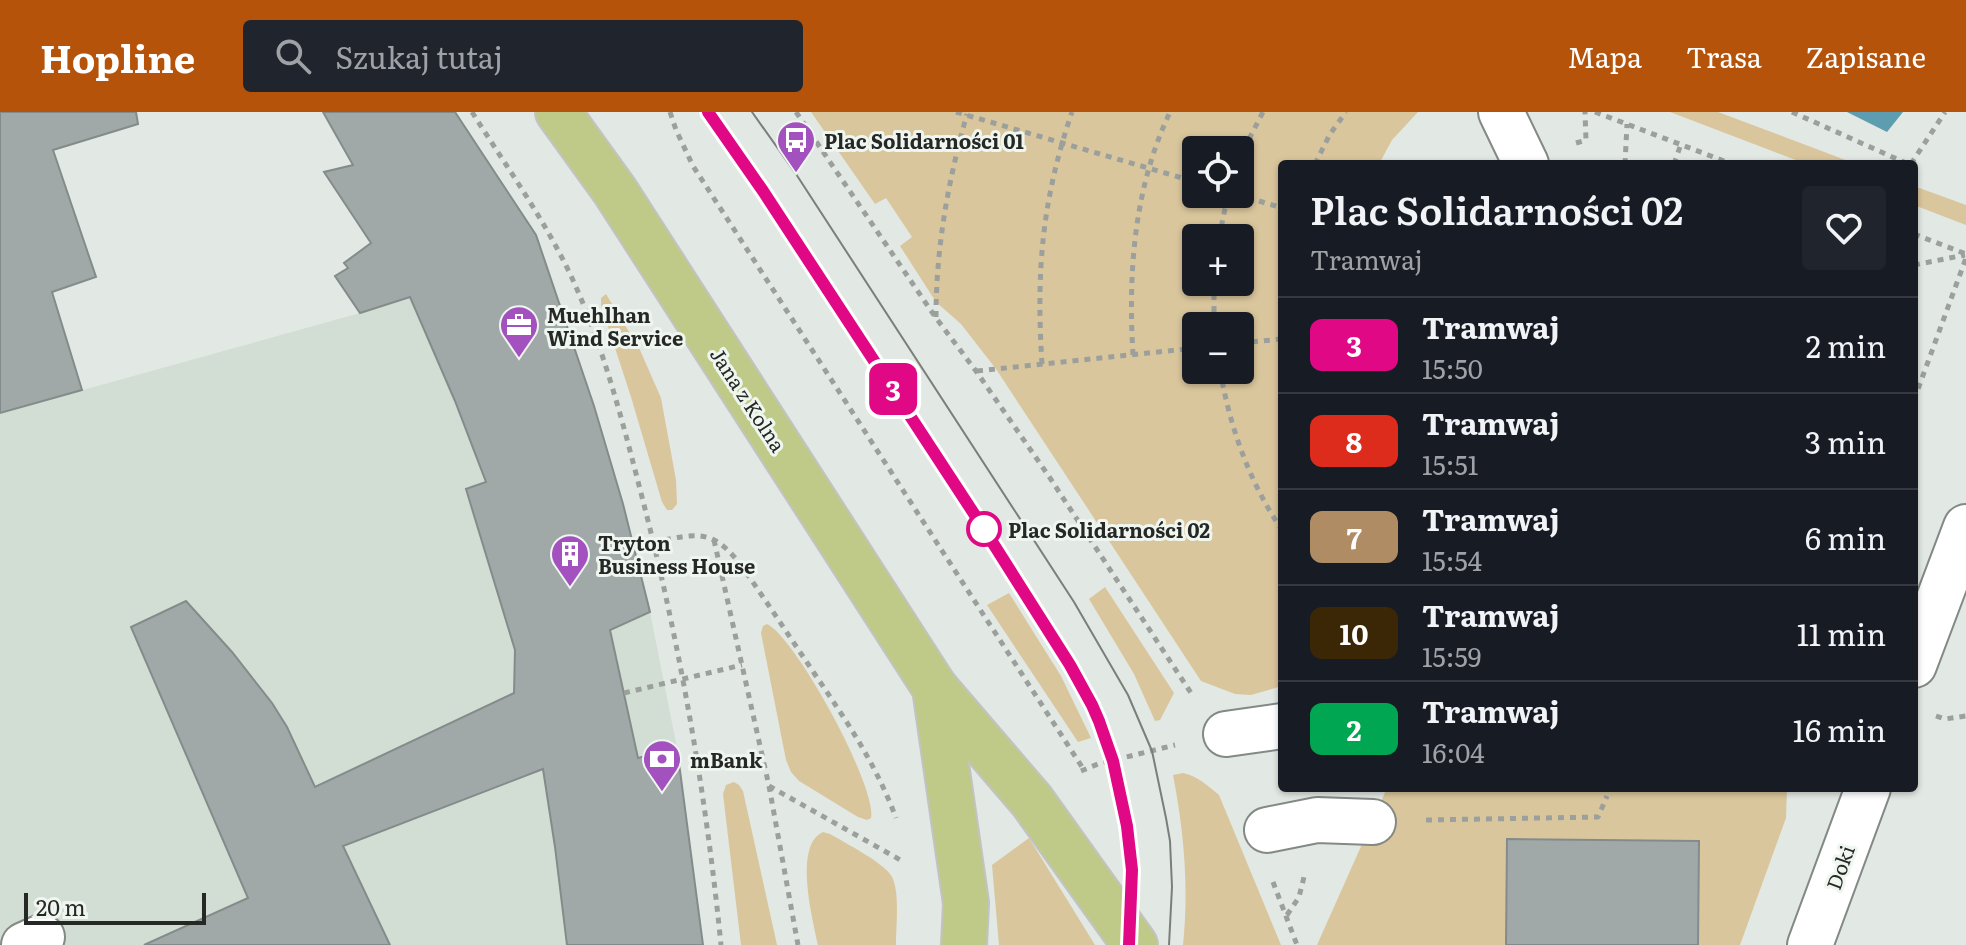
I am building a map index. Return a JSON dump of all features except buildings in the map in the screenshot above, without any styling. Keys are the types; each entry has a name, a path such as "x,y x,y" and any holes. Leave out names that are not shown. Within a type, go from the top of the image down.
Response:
{"main road":[{"name":"Jana z Kolna","path":"558,112 615,191 935,688 1032,801 1135,945"},
{"name":"Jana z Kolna","path":"935,688 966,903 964,945"}],"street":[{"path":"1501,112 1524,160"},
{"path":"1918,654 1966,527"},
{"path":"1226,734 1278,727"},
{"name":"Doki","path":"1810,945 1867,792"},
{"path":"1267,830 1317,820 1373,822"}],"path":[{"path":"472,112 545,227 581,300 601,353 653,542 683,679 721,945"},
{"path":"670,112 693,166 1084,770"},
{"path":"796,112 936,318 1048,475 1195,699"},
{"path":"956,112 1182,178"},
{"path":"1042,364 1039,275 1043,230 1061,143 1072,112"},
{"path":"1133,355 1130,308 1138,214 1149,169 1170,112"},
{"path":"1251,136 1263,112"},
{"path":"1317,160 1346,112"},
{"path":"1595,112 1722,160"},
{"path":"1792,112 1901,160"},
{"path":"1913,160 1945,112"},
{"path":"936,318 941,238 951,177 967,114"},
{"path":"1625,160 1627,124"},
{"path":"1675,160 1681,144"},
{"path":"1254,199 1278,207"},
{"path":"1918,236 1966,256"},
{"path":"1918,264 1966,256"},
{"path":"1918,389 1966,256"},
{"path":"1254,342 1278,339"},
{"path":"976,371 1182,350"},
{"path":"1222,384 1244,461 1278,524"},
{"path":"653,542 696,535 714,539 728,549 845,716 873,765 898,824"},
{"path":"714,539 769,786 798,945"},
{"path":"624,693 742,665"},
{"path":"1098,764 1181,744"},
{"path":"769,786 909,865 906,851"},
{"path":"1373,822 1598,817 1607,796"},
{"path":"1287,915 1299,897"}],"shaded area":[{"path":"811,112 1418,112 1392,140 1381,160 1278,160 1278,687 1251,695 1235,694 1201,681 996,369 961,324 936,302 900,246 912,237 886,198 875,204"},
{"path":"1670,112 1718,112 1845,160 1796,160"},
{"path":"1918,187 1966,205 1966,225 1918,207"},
{"name":"Tryton Business House","path":"536,240 594,406 650,612 677,748 703,945 0,945 0,413 420,294"},
{"path":"606,294 640,350 661,398 676,480 677,504 672,510 667,510 662,502 601,305 601,298"},
{"path":"1105,587 1174,693 1160,720 1155,721 1134,674 1089,599"},
{"path":"1009,593 1061,676 1091,738 1078,742 987,605"},
{"path":"767,624 796,655 832,714 861,776 871,818 858,817 799,781 791,772 761,633"},
{"path":"1183,773 1198,779 1219,795 1281,945 1183,945 1186,902 1184,860 1173,775"},
{"path":"734,782 743,791 777,945 741,945 723,794 726,785"},
{"path":"1385,792 1787,792 1786,818 1740,945 1317,945"},
{"path":"823,832 873,860 892,877 897,900 896,945 818,945 809,902 807,867 814,840"},
{"path":"1029,838 1095,945 999,945 992,865"}],"water":[{"path":"1847,112 1903,112 1887,132"}],"tram line":[{"path":"708,112 984,529 1092,705 1113,761 1127,826 1132,870 1129,945"},
{"name":"3","path":"708,112 744,162 984,529 1092,705 1113,761 1127,826 1132,870 1129,945"},
{"path":"752,112 796,174 1074,602 1128,695 1152,751 1170,841 1172,887 1169,945"}],"place":[{"name":"Plac Solidarności 01","path":"796,174"},
{"name":"Muehlhan Wind Service","path":"519,359"},
{"name":"Plac Solidarności 02","path":"984,529"},
{"name":"Tryton Business House","path":"570,588"},
{"name":"mBank","path":"662,793"}]}
